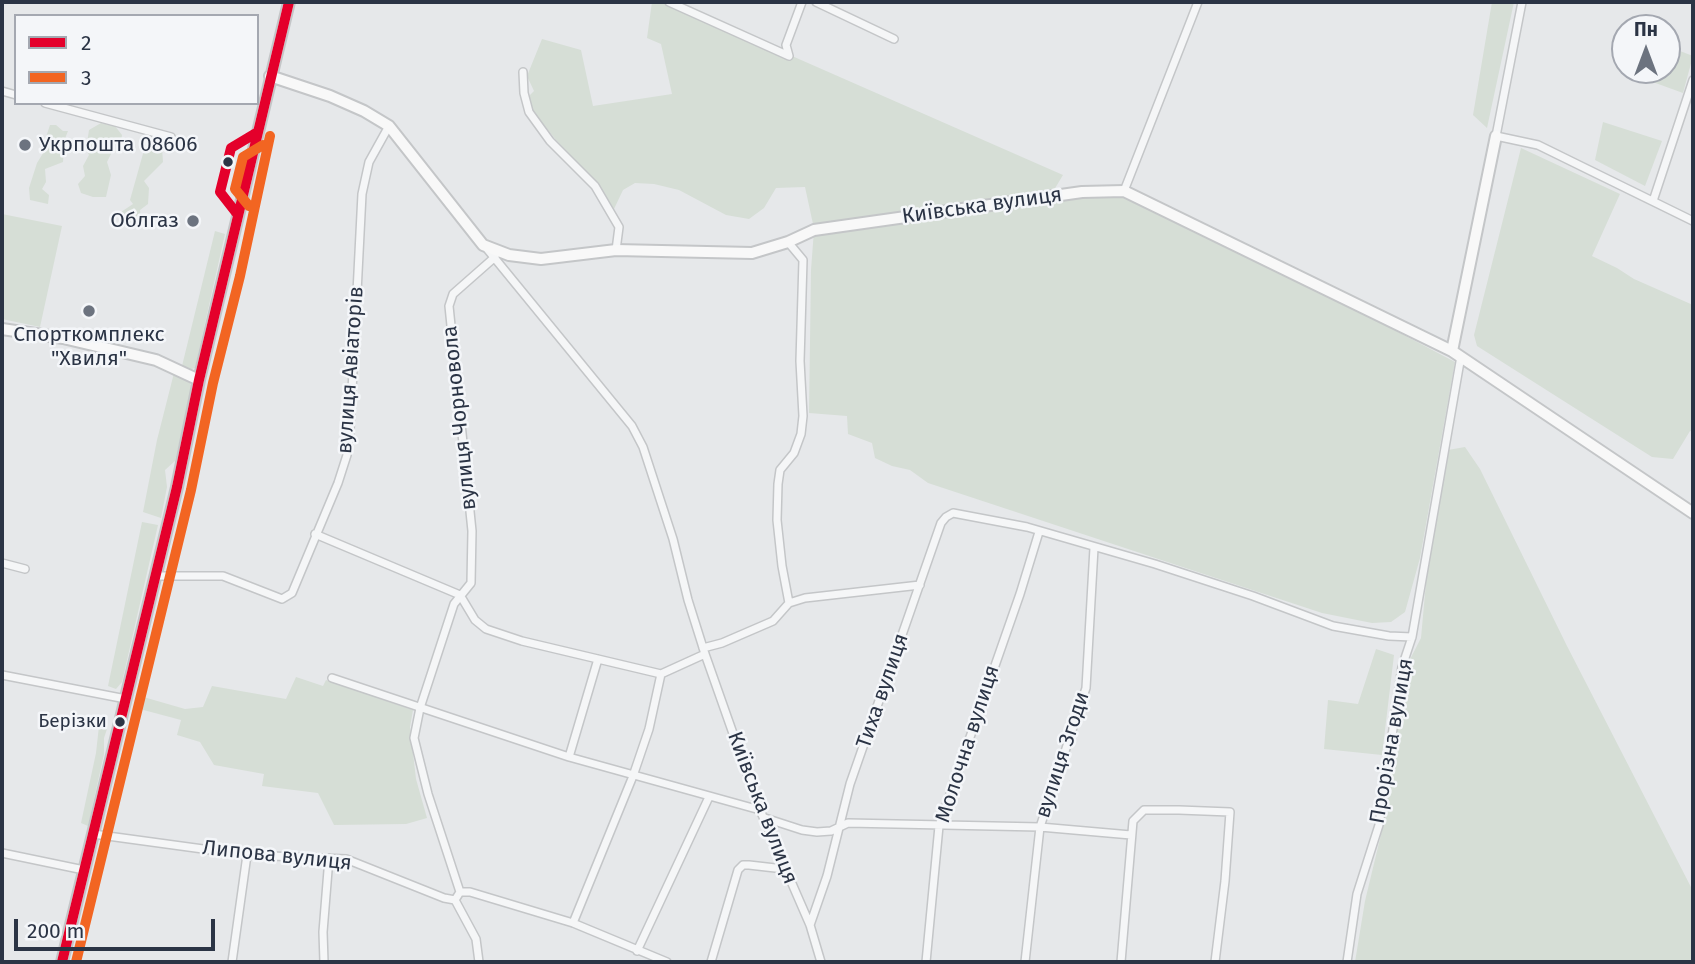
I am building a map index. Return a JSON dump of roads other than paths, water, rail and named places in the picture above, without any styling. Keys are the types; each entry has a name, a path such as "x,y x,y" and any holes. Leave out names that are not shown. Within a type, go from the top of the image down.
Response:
{"street":[{"path":"62,962 156,576 199,380 289,2"},
{"path":"669,2 789,56 786,45 803,2"},
{"path":"816,2 894,39"},
{"path":"1124,191 1198,2"},
{"path":"1412,638 1457,354 1522,2"},
{"path":"523,72 524,93 529,111 550,141 595,186 619,227 616,250"},
{"name":"Київська вулиця","path":"271,76 330,96 364,111 388,126 632,426 643,447 673,539 704,651 760,810 810,925 821,962"},
{"path":"1653,201 1693,80"},
{"path":"52,105 171,137"},
{"name":"вулиця Авіаторів","path":"156,576 223,576 282,599 292,593 347,455 351,430 362,194 369,162 388,126"},
{"path":"1496,136 1538,145 1693,221"},
{"name":"Київська вулиця","path":"483,245 509,254 541,259 616,250 741,254 788,243 814,230 826,228 1082,192 1124,191 1457,354 1693,513"},
{"path":"788,243 803,260 800,361 803,416 801,434 794,453 780,470 778,485 777,520 789,603"},
{"name":"вулиця Чорновола","path":"460,892 425,783 414,738 420,708 454,604 471,583 472,531 449,306 453,294 495,257"},
{"path":"2,329 63,338 156,360 199,380"},
{"name":"Тиха вулиця","path":"810,925 827,876 850,784 941,523 953,513 1027,527 1039,532"},
{"name":"Прорізна вулиця","path":"1039,532 1199,578 1333,626 1412,638 1402,667 1378,825 1357,894 1347,962"},
{"name":"Молочна вулиця","path":"926,962 939,826 1039,532"},
{"path":"315,534 460,595 475,620 486,629 522,641 661,674 704,651 774,621 789,603 805,598 920,585"},
{"name":"вулиця Згоди","path":"1025,962 1040,827 1086,688 1094,548"},
{"path":"2,563 25,569"},
{"path":"569,757 598,660"},
{"path":"573,923 633,776 649,729 661,674"},
{"path":"2,675 126,699"},
{"path":"332,678 569,757 760,810"},
{"path":"637,951 709,797"},
{"path":"1121,962 1133,821 1144,810 1230,812 1215,962"},
{"path":"765,818 817,832 839,828 848,823 1040,827 1131,835"},
{"name":"Липова вулиця","path":"93,834 247,855 346,859 455,900"},
{"path":"2,853 84,870"},
{"path":"233,962 247,855"},
{"path":"324,962 323,932 329,858"},
{"path":"711,962 738,870 743,865 784,869"},
{"path":"479,962 476,939 455,900 460,892 470,892 573,923 667,962"}],"place":[{"name":"Укрпошта 08606","path":"25,145"},
{"name":"Облгаз","path":"193,221"},
{"name":"Спорткомплекс \"Хвиля\"","path":"89,311"},
{"name":"Берізки","path":"120,722"}]}
